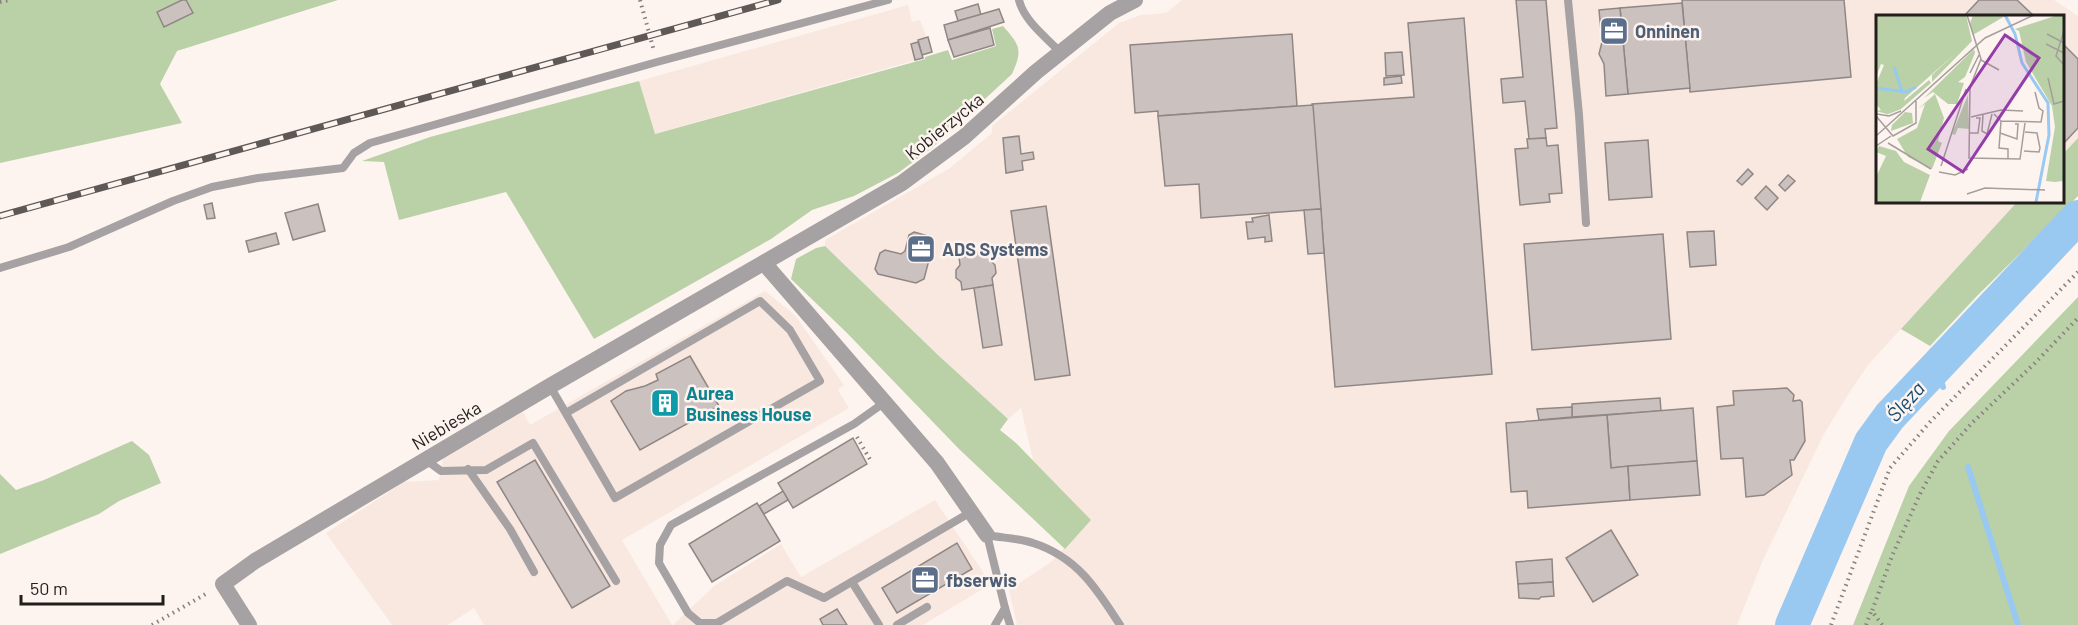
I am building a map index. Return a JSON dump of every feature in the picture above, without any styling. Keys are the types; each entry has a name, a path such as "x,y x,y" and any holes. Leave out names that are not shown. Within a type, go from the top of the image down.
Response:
{"street":[{"name":"Kobierzycka","path":"764,263 922,170 964,137 1060,52 1110,13 1135,0"},
{"name":"Niebieska","path":"223,584 255,561 426,459 764,263"},
{"path":"764,263 937,463 987,535"},
{"path":"223,584 249,625"}],"lane":[{"path":"0,268 69,247 173,201 212,187 258,178 343,168 354,153 370,143 888,0"},
{"path":"1019,0 1021,9 1031,23 1060,52"},
{"path":"1568,0 1586,223"},
{"path":"550,386 615,498 820,381 790,330 760,301 566,413"},
{"path":"885,402 850,426 671,525 660,545 659,563 688,613 700,623 717,623 787,581 824,598 971,512"},
{"path":"426,459 441,471 486,470 533,443 615,581"},
{"path":"468,470 510,529 534,572"},
{"path":"1010,625 987,535 1033,543 1061,557 1083,573 1097,589 1120,625"},
{"path":"852,582 879,625"},
{"path":"897,625 927,607"},
{"path":"995,625 1005,608"}],"path":[{"path":"0,2 9,0"},
{"path":"640,0 657,62"},
{"path":"1831,625 1890,468 1930,422 2078,272"},
{"path":"1866,625 1892,556 1938,461 1973,422 2078,318"},
{"path":"850,426 872,463"},
{"path":"152,625 223,584"},
{"path":"1872,611 1882,625"}],"shaded area":[{"path":"1182,0 2054,0 2078,16 2078,138 2063,154 2063,15 1876,15 1876,202 2017,202 1868,365 1849,393 1824,434 1763,560 1737,625 1017,625 1009,590 1051,562 1091,520 1033,460 1021,408 1008,419 825,246 825,240 950,168 992,133 992,126 1119,23 1141,15 1166,13"},
{"path":"908,5 912,22 920,20 932,52 922,55 923,58 654,134 639,81"},
{"path":"765,291 795,315 844,385 838,390 849,408 622,540 672,625 484,625 474,608 448,625 392,625 326,533 404,482 439,480 443,459 523,412 530,425"},
{"name":"fbserwis","path":"935,500 991,584 923,625 673,625 714,586 781,544 801,577"}],"green space":[{"path":"0,0 338,0 177,51 160,84 182,123 0,163"},
{"path":"1003,26 1018,48 1018,59 1012,74 932,148 898,173 854,196 812,210 771,239 594,339 506,192 399,220 384,162 362,161 430,137 639,81 655,134 925,59 925,57 948,50 952,60 996,46 992,29"},
{"path":"2078,138 2078,196 1930,346 1901,329 2017,202 2063,202 2063,154"},
{"path":"825,246 1008,419 1000,430 1016,443 1091,520 1065,549 959,449 847,333 791,279 796,259 816,248"},
{"path":"2078,297 2078,625 1853,625 1909,486 1949,431"},
{"path":"132,441 149,455 161,483 119,501 99,514 0,554 0,474 16,490"}],"building":[{"path":"186,0 193,13 164,27 157,12"},
{"path":"1516,0 1546,0 1557,128 1545,129 1546,138 1529,139 1525,101 1503,103 1501,79 1523,77"},
{"path":"1682,0 1844,0 1851,77 1690,92"},
{"path":"1979,0 2017,0 2033,15 1965,15"},
{"path":"1682,3 1690,88 1628,94 1620,8"},
{"path":"978,4 981,15 958,21 955,11"},
{"path":"1620,8 1628,94 1606,96 1604,64 1599,54 1602,42 1599,10"},
{"path":"999,9 1004,22 948,40 944,25"},
{"path":"1464,18 1492,374 1335,387 1312,104 1414,97 1408,23"},
{"path":"990,28 994,45 954,57 948,40"},
{"path":"1292,34 1297,106 1158,116 1158,111 1135,113 1130,45"},
{"path":"928,37 932,52 922,55 918,40"},
{"path":"918,42 923,58 915,60 911,44"},
{"path":"2063,44 2078,59 2078,128 2063,144"},
{"path":"1402,52 1404,75 1386,76 1385,53"},
{"path":"1401,76 1402,83 1384,85 1384,78"},
{"path":"1313,105 1321,209 1201,218 1199,184 1165,186 1158,116"},
{"path":"1019,136 1021,154 1033,152 1034,159 1022,161 1023,170 1006,173 1003,138"},
{"path":"1546,138 1547,146 1558,145 1562,193 1549,194 1550,202 1520,205 1515,149 1528,148 1527,139"},
{"path":"1648,140 1652,197 1609,200 1605,143"},
{"path":"1748,169 1753,174 1742,185 1737,181"},
{"path":"1788,175 1795,181 1785,191 1779,185"},
{"path":"1766,186 1778,198 1767,210 1755,198"},
{"path":"212,203 215,218 207,219 204,205"},
{"path":"318,204 325,231 293,240 285,213"},
{"path":"1046,206 1070,375 1035,380 1011,211"},
{"path":"1321,209 1324,253 1308,254 1304,210"},
{"path":"1269,215 1272,241 1265,242 1265,237 1248,239 1246,222 1253,222 1252,218"},
{"path":"1714,231 1716,265 1690,267 1687,232"},
{"path":"914,232 931,237 934,241 924,279 916,283 878,274 875,269 880,253 885,250 901,254 905,251 909,235"},
{"path":"276,233 279,244 249,252 246,241"},
{"path":"1663,234 1671,339 1532,350 1524,244"},
{"path":"974,250 980,254 990,253 996,273 992,278 993,285 962,290 961,282 956,278 956,270 960,265 959,257 969,256"},
{"path":"993,285 1002,345 983,348 974,288"},
{"name":"Aurea Business House","path":"690,356 719,406 640,450 611,401 626,391 658,380 656,374"},
{"path":"1787,388 1794,395 1793,401 1802,402 1805,441 1794,460 1790,460 1792,475 1764,495 1746,497 1743,458 1721,459 1717,407 1734,405 1733,391"},
{"path":"1660,398 1661,411 1572,417 1572,404"},
{"path":"1572,407 1572,417 1539,420 1537,409"},
{"path":"1693,408 1697,461 1611,468 1607,415"},
{"path":"1607,415 1611,468 1628,466 1630,500 1528,508 1527,491 1511,492 1506,423"},
{"path":"853,438 867,464 793,508 778,483"},
{"path":"535,460 610,586 572,608 497,482"},
{"path":"1697,461 1700,495 1630,500 1628,466"},
{"path":"783,491 788,500 764,514 759,506"},
{"path":"757,503 780,541 712,582 689,544"},
{"path":"1611,530 1638,575 1593,602 1566,558"},
{"name":"fbserwis","path":"957,543 972,569 897,613 882,588"},
{"path":"1552,559 1553,582 1518,584 1516,562"},
{"path":"1553,582 1554,596 1539,599 1519,598 1518,584"},
{"path":"837,609 847,625 823,625 820,619"}],"waterway":[{"name":"Ślęza","path":"1792,625 1871,442 1890,416 2078,217"},
{"path":"1936,368 1943,387"},
{"path":"1968,467 2018,625"}],"railway":[{"path":"0,216 778,0"}],"place":[{"name":"Onninen","path":"1614,31"},
{"name":"ADS Systems","path":"921,249"},
{"name":"Aurea Business House","path":"665,403"},
{"name":"fbserwis","path":"925,580"}]}
